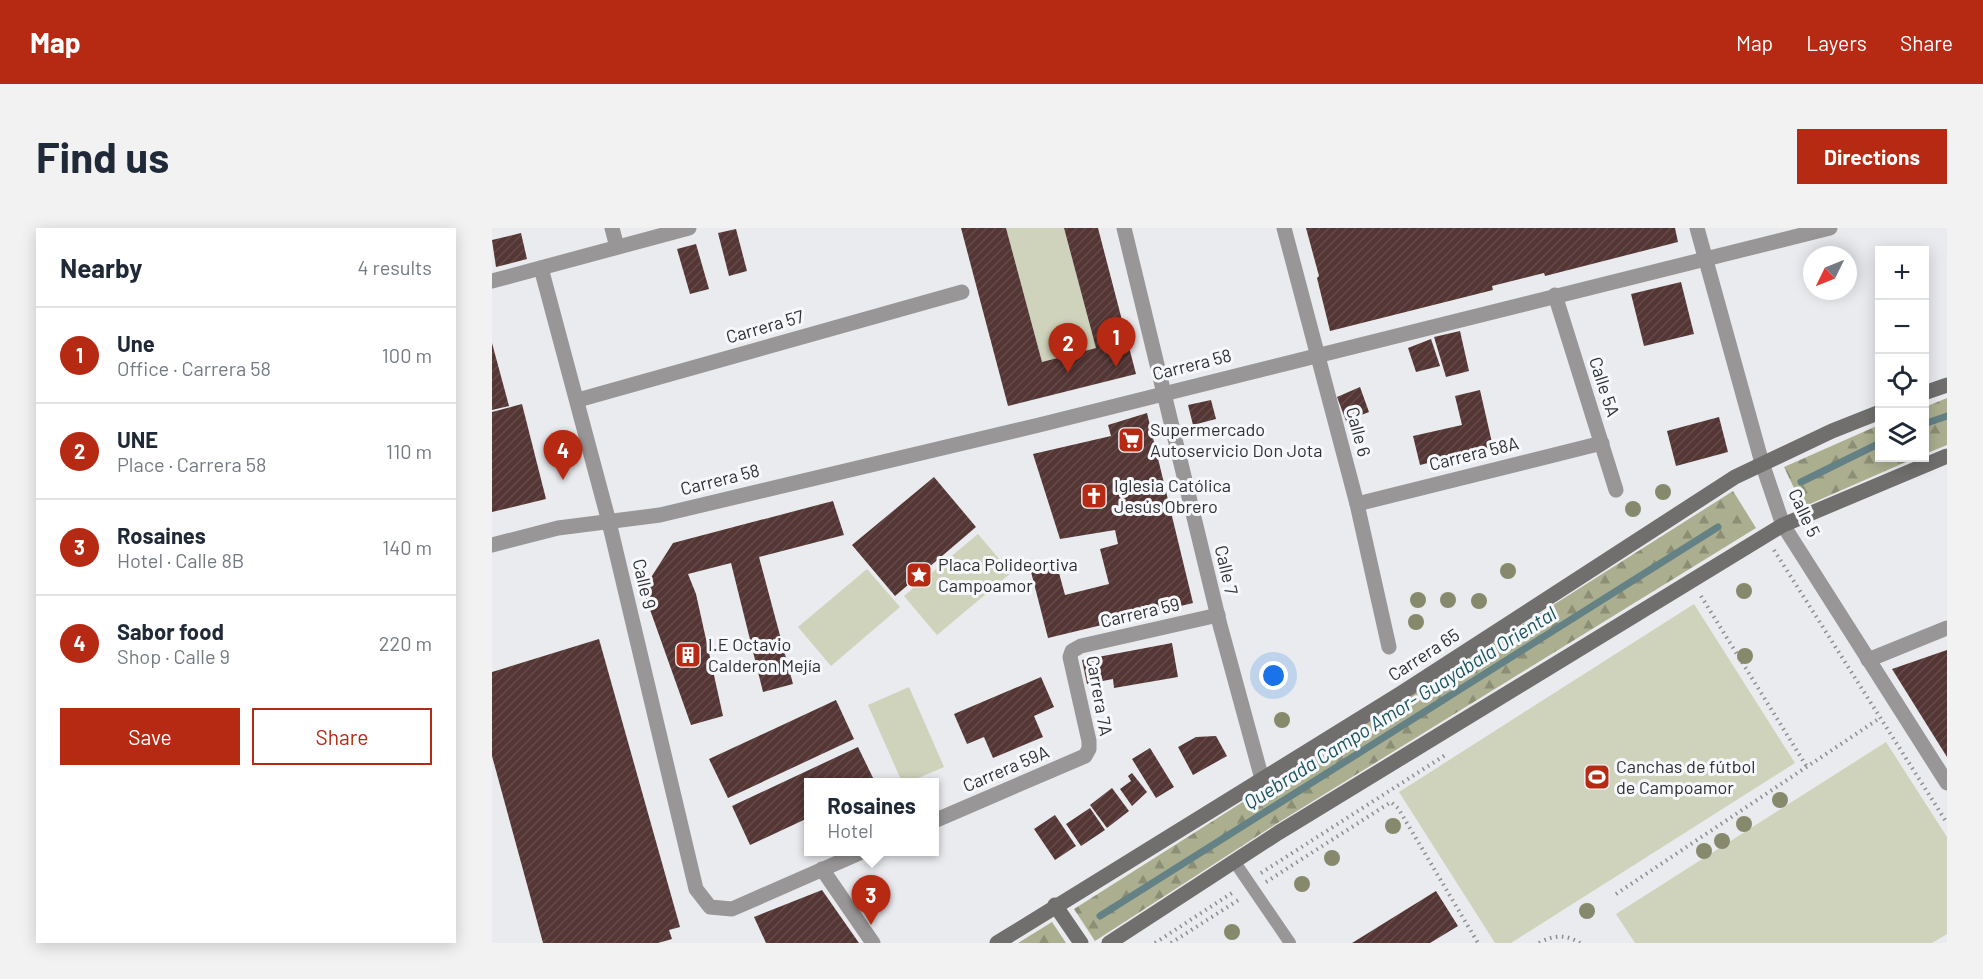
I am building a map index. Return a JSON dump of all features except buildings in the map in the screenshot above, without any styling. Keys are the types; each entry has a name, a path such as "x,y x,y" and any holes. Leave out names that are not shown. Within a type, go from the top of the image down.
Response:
{"main road":[{"path":"1929,391 1947,385"},
{"name":"Carrera 65","path":"997,943 1055,905 1400,694 1735,477 1875,414"},
{"path":"1109,943 1234,861 1783,525 1947,456"},
{"path":"1055,905 1081,943"}],"street":[{"path":"612,228 617,247"},
{"path":"492,281 688,228"},
{"name":"Calle 7","path":"1124,228 1218,615 1262,779"},
{"name":"Calle 6","path":"1284,228 1357,504 1389,647"},
{"name":"Calle 5","path":"1697,228 1762,463 1783,525 1947,783"},
{"name":"Carrera 58","path":"492,545 558,528 660,515 1830,228"},
{"name":"Calle 9","path":"541,268 609,522 696,889 711,907 732,909 822,868"},
{"name":"Carrera 57","path":"578,400 962,292"},
{"name":"Calle 5A","path":"1555,296 1616,490"},
{"name":"Carrera 58A","path":"1357,504 1602,443"},
{"name":"Carrera 59","path":"1072,651 1081,646 1218,615"},
{"path":"1868,660 1947,628"},
{"name":"Carrera 7A","path":"1072,651 1070,657 1089,749"},
{"name":"Carrera 59A","path":"939,819 1084,756 1089,749"},
{"path":"852,856 822,868 873,943"}],"lane":[{"path":"1234,861 1290,943"}],"path":[{"path":"1773,549 1947,824"},
{"path":"1699,593 1807,767"},
{"path":"1616,894 1880,718"},
{"path":"1386,793 1398,808 1478,943"},
{"path":"1171,943 1391,802"},
{"path":"1539,943 1554,937 1566,936 1580,943"}],"green space":[{"path":"1006,228 1064,228 1096,348 1042,362"},
{"path":"1947,398 1947,445 1929,452 1929,408 1929,405"},
{"path":"1875,427 1875,462 1906,462 1803,507 1784,467"},
{"path":"1733,491 1756,528 1276,824 1095,941 1074,909"},
{"path":"978,534 1011,573 937,635 904,596"},
{"path":"867,569 900,607 831,666 798,627"},
{"name":"Canchas de fútbol de Campoamor","path":"1694,604 1795,763 1511,943 1495,943 1399,792"},
{"path":"909,687 944,767 918,778 900,778 868,705"},
{"path":"1886,742 1947,837 1947,934 1932,943 1635,943 1616,914"},
{"path":"1052,922 1066,943 1018,943"}],"waterway":[{"name":"Quebrada Campo Amor- Guayabala Oriental","path":"1929,422 1947,416"},
{"name":"Quebrada Campo Amor- Guayabala Oriental","path":"1801,482 1875,445"},
{"name":"Quebrada Campo Amor- Guayabala Oriental","path":"1100,916 1718,527"}],"place":[{"name":"Une","path":"1116,367"},
{"name":"UNE","path":"1068,373"},
{"name":"Supermercado Autoservicio Don Jota","path":"1131,440"},
{"name":"Sabor food","path":"563,480"},
{"name":"Iglesia Católica Jesús Obrero","path":"1094,496"},
{"name":"Placa Polideortiva Campoamor","path":"919,575"},
{"name":"I.E Octavio Calderon Mejía","path":"688,655"},
{"name":"Canchas de fútbol de Campoamor","path":"1597,777"},
{"name":"Rosaines","path":"871,925"}]}
